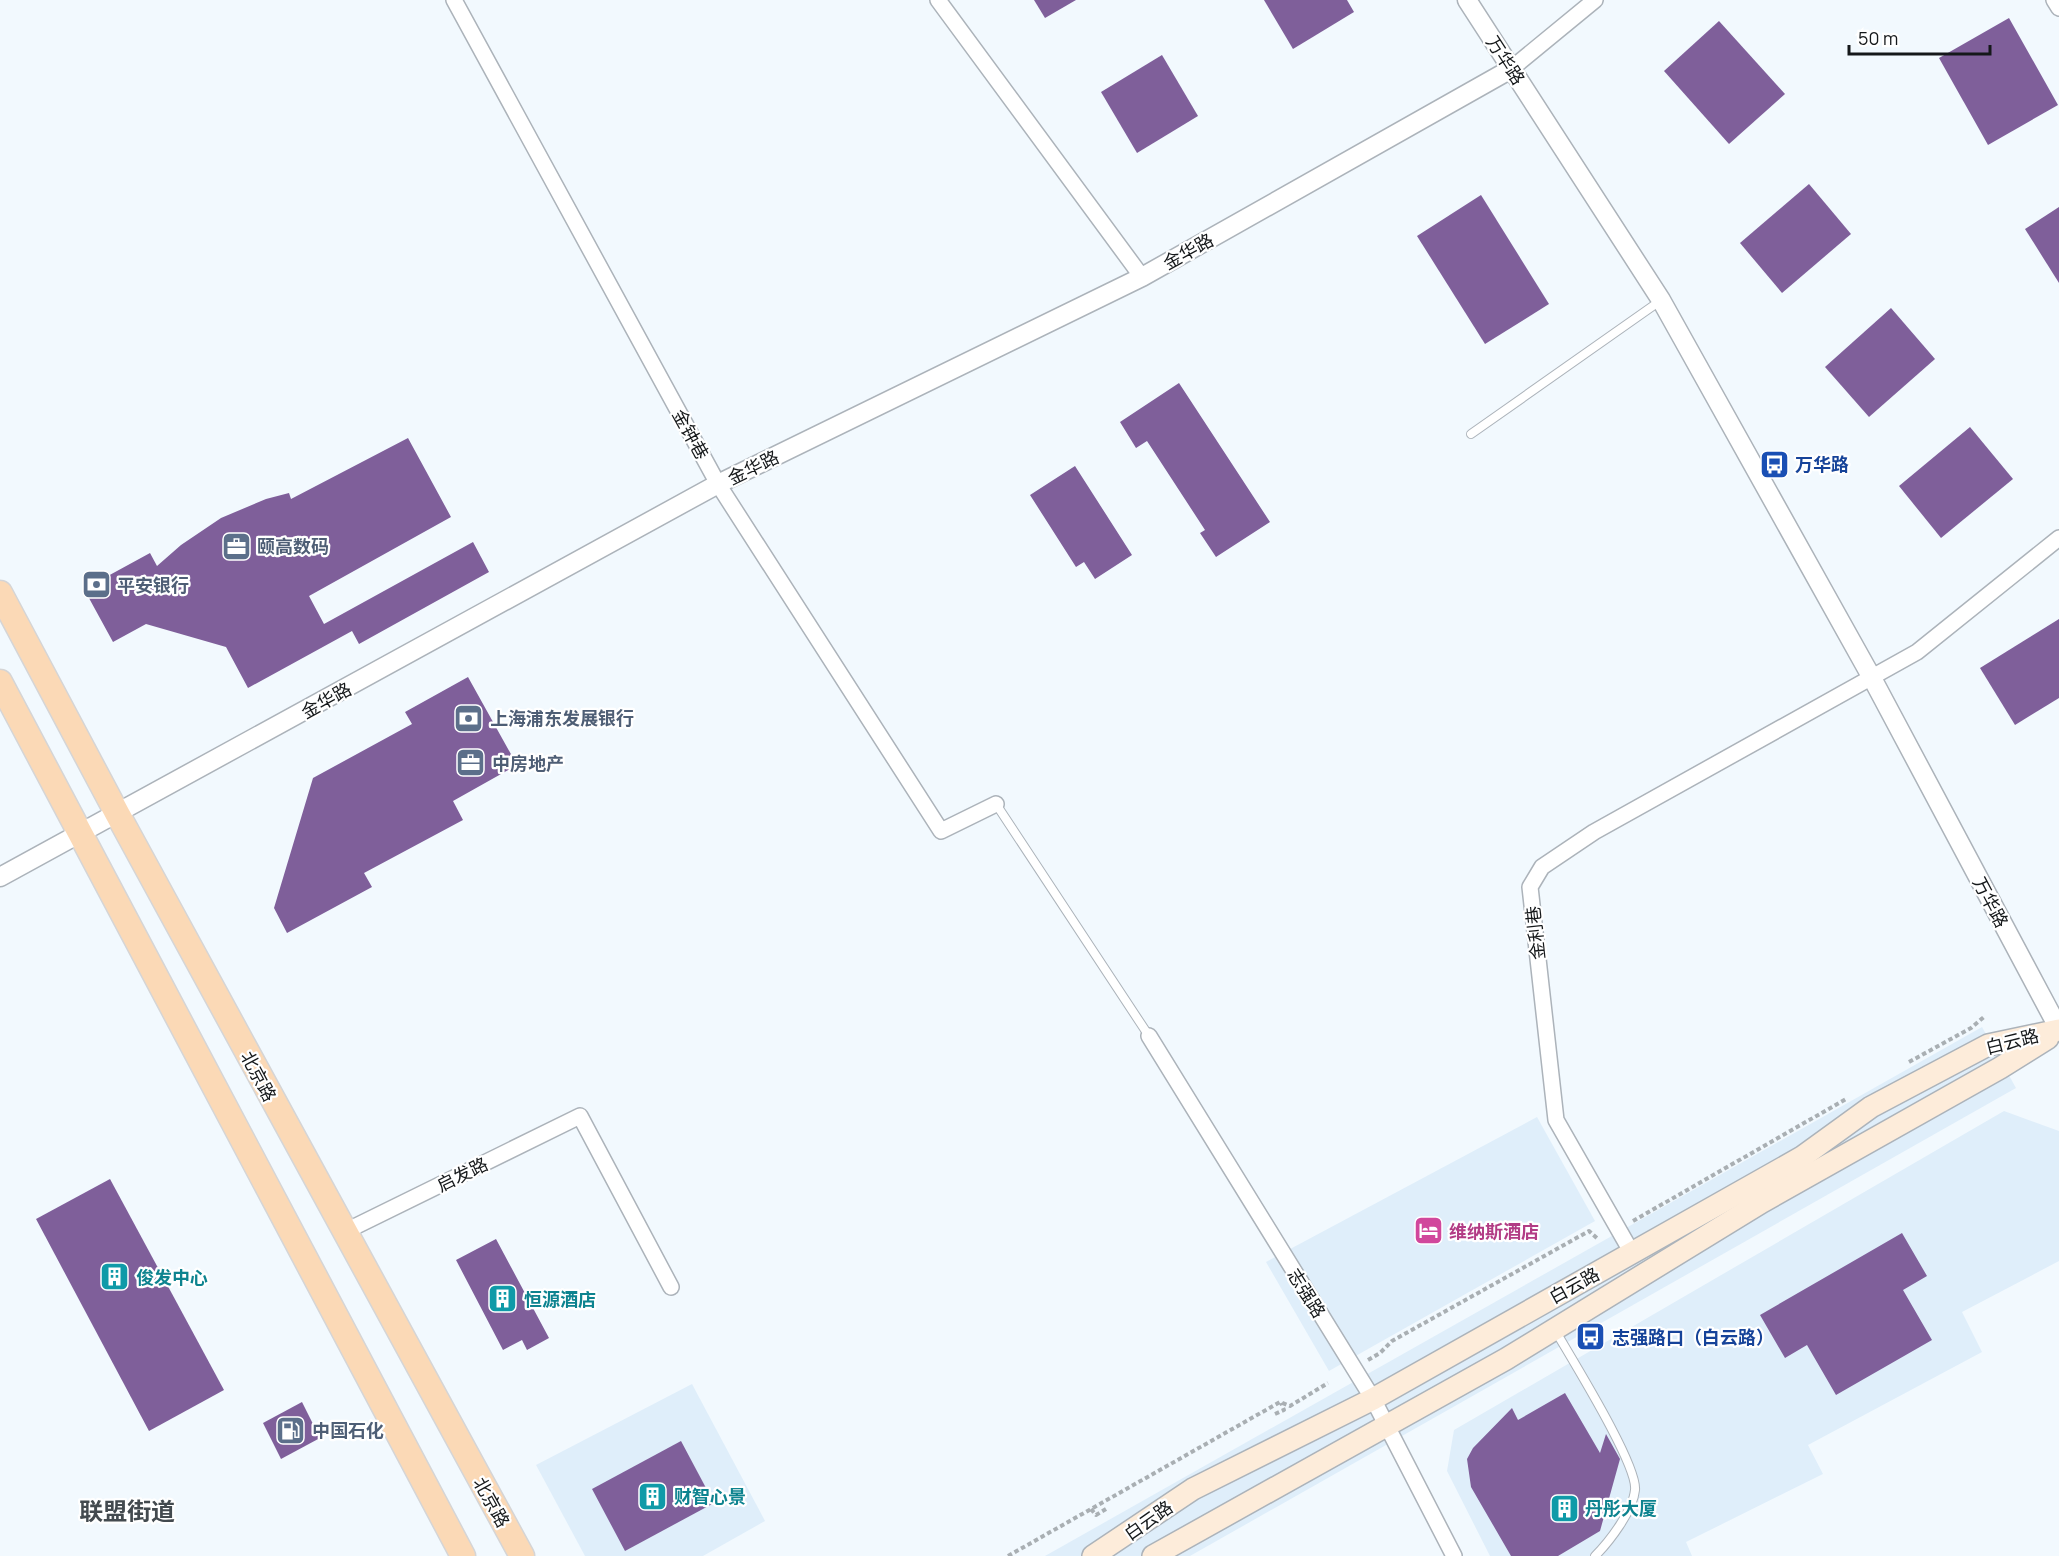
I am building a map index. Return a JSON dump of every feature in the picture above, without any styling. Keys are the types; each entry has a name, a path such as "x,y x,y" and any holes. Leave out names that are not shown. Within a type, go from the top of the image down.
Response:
{"main road":[{"name":"北京路","path":"0,593 344,1232 522,1556"},
{"path":"0,681 463,1556"},
{"name":"白云路","path":"1093,1556 1193,1489 1372,1399 1802,1157 1871,1107 1988,1045 2059,1030"},
{"name":"白云路","path":"1153,1556 1387,1426 1554,1329 1762,1202 2000,1068 2059,1030"}],"street":[{"name":"金钟巷","path":"454,0 718,484 941,831 996,804"},
{"path":"938,0 1142,277"},
{"name":"万华路","path":"1467,0 1662,300 1872,678 2059,1030"},
{"path":"1511,69 1595,0"},
{"path":"2054,0 2059,8"},
{"name":"金华路","path":"0,878 718,484 1142,277 1511,69"},
{"name":"金利巷","path":"1632,1253 1556,1120 1530,888 1542,867 1594,832 1917,652 2059,538"},
{"name":"志强路","path":"1149,1036 1372,1399 1454,1556"},
{"name":"启发路","path":"344,1232 580,1116 671,1287"}],"lane":[{"path":"1471,434 1662,300"},
{"path":"996,804 1149,1036"},
{"path":"1554,1329 1627,1457 1636,1490 1616,1535 1595,1556"}],"path":[{"path":"1906,1064 1971,1028 1985,1016"},
{"path":"1633,1221 1846,1098"},
{"path":"1368,1360 1380,1353 1392,1341 1463,1299 1589,1231 1599,1240"},
{"path":"1587,1237 1594,1235"},
{"path":"1280,1402 1290,1406 1328,1383"},
{"path":"1275,1414 1284,1410 1280,1402"},
{"path":"1008,1556 1280,1402"},
{"path":"1091,1509 1096,1515 1106,1509"}],"shaded area":[{"path":"1982,1027 2016,1088 1190,1556 1045,1556"},
{"path":"2004,1111 2059,1131 2059,1261 1962,1312 1982,1352 1808,1445 1823,1474 1686,1542 1692,1556 1490,1556 1447,1471 1454,1430"},
{"path":"1537,1117 1595,1221 1329,1371 1266,1262"},
{"path":"692,1384 765,1521 703,1556 585,1556 536,1465"}],"building":[{"path":"1034,0 1076,0 1045,18"},
{"path":"1264,0 1347,0 1354,12 1293,49"},
{"path":"2009,18 2058,105 1988,145 1939,58"},
{"path":"1719,21 1785,94 1729,144 1664,71"},
{"path":"1162,55 1198,116 1137,153 1101,92"},
{"path":"1809,184 1851,234 1782,293 1740,243"},
{"path":"1481,195 1549,304 1485,344 1417,236"},
{"path":"2059,207 2059,283 2025,229"},
{"path":"1891,308 1935,359 1869,417 1825,367"},
{"path":"1179,383 1270,522 1216,557 1200,533 1205,530 1147,441 1136,448 1120,422"},
{"path":"1970,427 2013,479 1941,538 1899,486"},
{"path":"408,438 451,517 309,596 324,624 473,542 489,572 359,644 352,631 248,688 226,647 146,624 113,642 84,589 150,553 157,566 181,545 221,518 266,499 289,493 291,499"},
{"path":"1075,466 1132,555 1095,579 1084,562 1076,567 1030,495"},
{"path":"2059,619 2059,698 2015,725 1980,668"},
{"path":"468,677 517,765 453,801 463,820 364,873 372,887 287,933 274,908 313,778 412,724 405,712"},
{"name":"俊发中心","path":"110,1179 224,1390 149,1431 36,1219"},
{"path":"1902,1233 1927,1276 1903,1290 1932,1340 1836,1395 1807,1345 1785,1358 1760,1315"},
{"name":"恒源酒店","path":"496,1239 549,1338 527,1350 522,1340 503,1350 456,1260"},
{"path":"1565,1393 1600,1453 1606,1434 1620,1459 1600,1531 1558,1556 1511,1556 1471,1487 1467,1459 1473,1448 1512,1408 1518,1420"},
{"name":"中国石化","path":"302,1402 320,1438 281,1459 263,1423"},
{"name":"财智心景","path":"681,1441 714,1503 625,1551 592,1489"}],"place":[{"name":"万华路","path":"1774,464"},
{"name":"颐高数码","path":"236,546"},
{"name":"平安银行","path":"96,585"},
{"name":"上海浦东发展银行","path":"469,718"},
{"name":"中房地产","path":"471,763"},
{"name":"维纳斯酒店","path":"1428,1231"},
{"name":"俊发中心","path":"115,1277"},
{"name":"恒源酒店","path":"503,1299"},
{"name":"志强路口（白云路）","path":"1591,1337"},
{"name":"中国石化","path":"291,1430"},
{"name":"财智心景","path":"653,1496"},
{"name":"丹彤大厦","path":"1564,1508"}],"district":[{"name":"联盟街道","path":"127,1510"}]}
